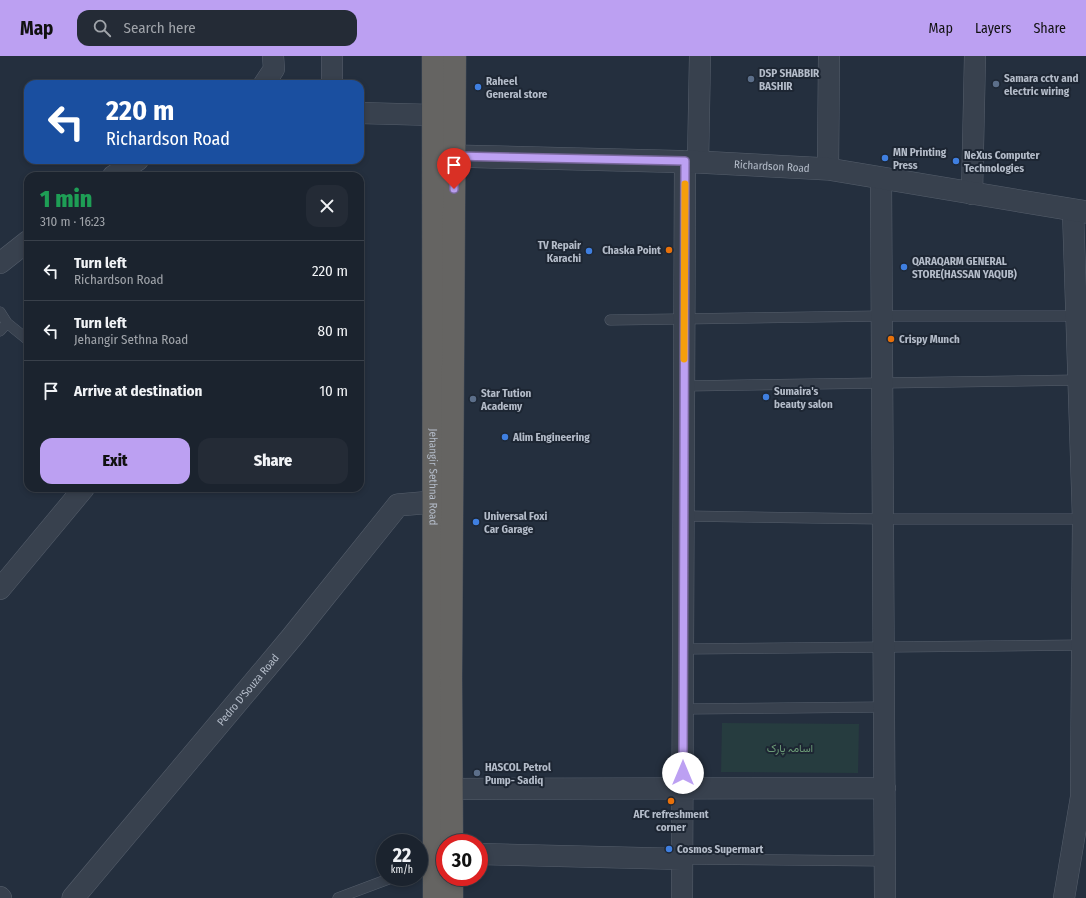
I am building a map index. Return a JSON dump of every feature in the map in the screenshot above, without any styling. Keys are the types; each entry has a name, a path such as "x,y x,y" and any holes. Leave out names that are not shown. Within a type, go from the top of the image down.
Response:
{"highway":[{"name":"Jehangir Sethna Road","path":"427,834 433,502 433,56"},
{"name":"Jehangir Sethna Road","path":"452,834 454,56"},
{"name":"Jehangir Sethna Road","path":"428,873 434,898"},
{"path":"452,886 452,898"}],"street":[{"path":"267,80 274,69 273,56"},
{"path":"332,56 332,80"},
{"path":"682,898 684,319 692,161 700,56"},
{"path":"828,169 829,56"},
{"path":"972,194 975,56"},
{"path":"364,113 433,115"},
{"name":"Richardson Road","path":"454,156 692,161 828,169 1080,212"},
{"path":"119,172 132,164"},
{"path":"881,178 885,898"},
{"path":"1064,898 1083,797 1085,519 1080,212"},
{"path":"0,263 24,244"},
{"path":"0,589 81,492"},
{"name":"Pedro D'Souza Road","path":"73,898 292,637 398,505 433,502"},
{"path":"452,789 885,788"},
{"path":"488,854 682,860"}],"lane":[{"path":"0,312 7,323 24,337"},
{"path":"610,320 882,316 1082,316"},
{"path":"0,331 7,323"},
{"path":"684,386 1083,380"},
{"path":"684,516 883,519 1085,519"},
{"path":"683,649 1084,645"},
{"path":"683,709 884,707"},
{"path":"682,860 885,861"},
{"path":"338,898 376,884"}],"green space":[{"name":"اسامہ پارک","path":"722,723 859,724 858,773 721,772"}],"slow traffic":[{"path":"684,359 685,184"}],"place":[{"name":"DSP SHABBIR BASHIR","path":"751,79"},
{"name":"Samara cctv and electric wiring","path":"996,84"},
{"name":"Raheel General store","path":"478,87"},
{"name":"MN Printing Press","path":"885,158"},
{"name":"NeXus Computer Technologies","path":"956,161"},
{"name":"Chaska Point","path":"669,250"},
{"name":"TV Repair Karachi","path":"589,251"},
{"name":"QARAQARM GENERAL STORE(HASSAN YAQUB)","path":"904,267"},
{"name":"Crispy Munch","path":"891,339"},
{"name":"Sumaira's beauty salon","path":"766,397"},
{"name":"Star Tution Academy","path":"473,399"},
{"name":"Alim Engineering","path":"505,437"},
{"name":"Universal Foxi Car Garage","path":"476,522"},
{"name":"HASCOL Petrol Pump- Sadiq","path":"477,773"},
{"name":"AFC refreshment corner","path":"671,801"},
{"name":"Cosmos Supermart","path":"669,849"}],"route":[{"path":"454,189 454,156 685,161 683,773"}]}
